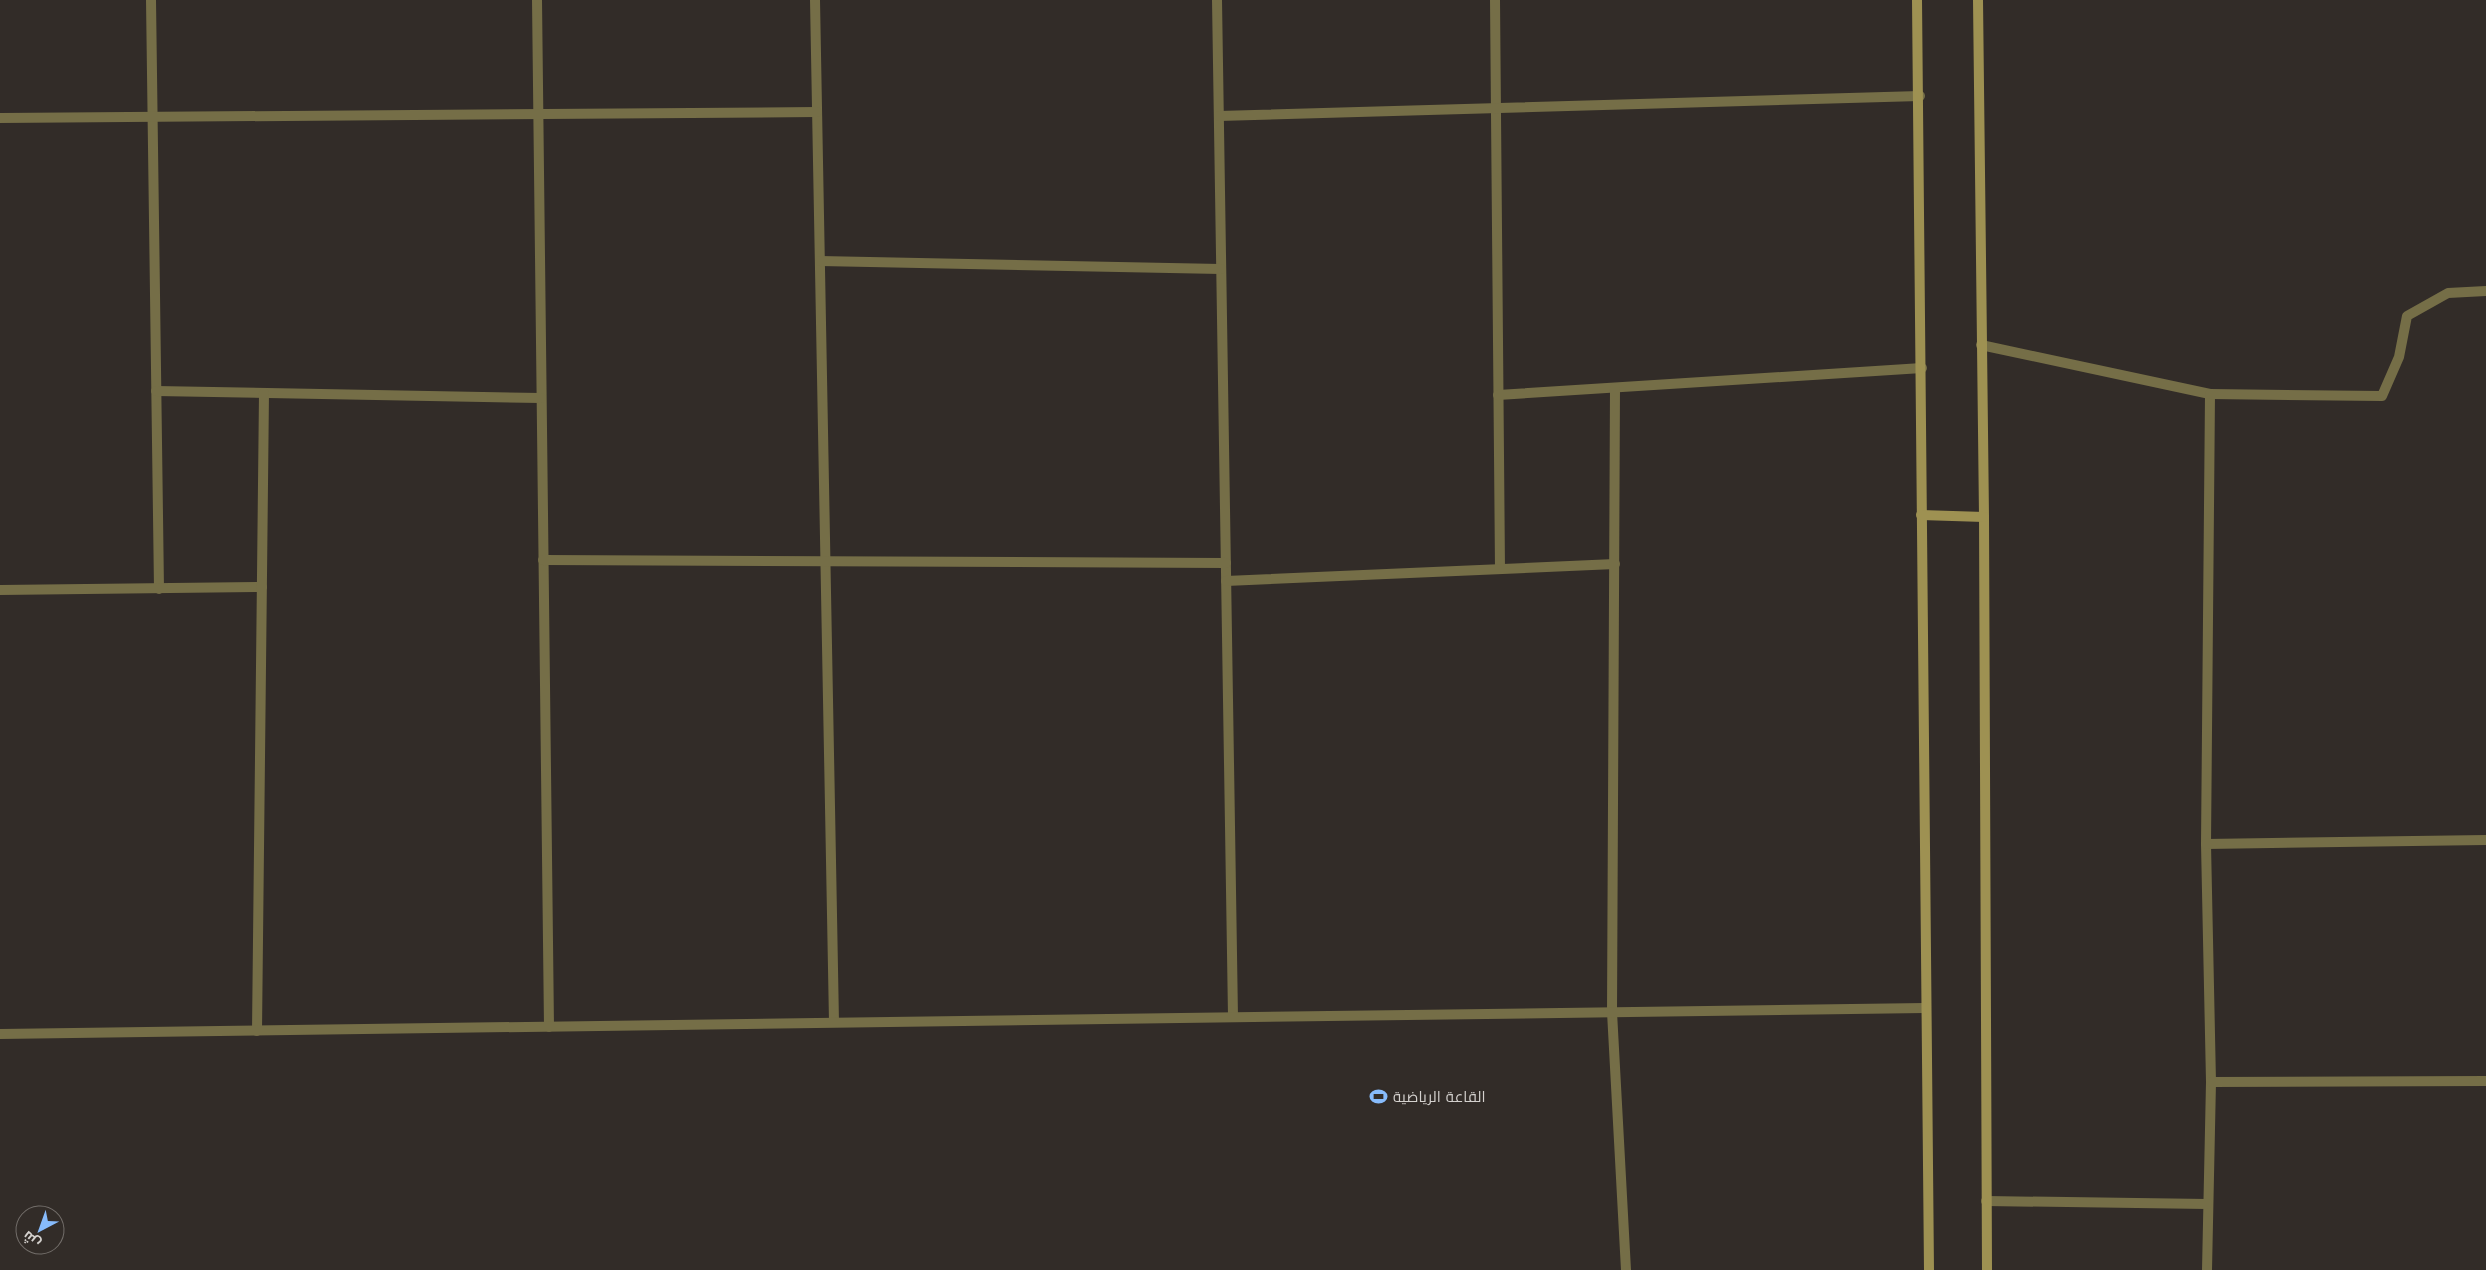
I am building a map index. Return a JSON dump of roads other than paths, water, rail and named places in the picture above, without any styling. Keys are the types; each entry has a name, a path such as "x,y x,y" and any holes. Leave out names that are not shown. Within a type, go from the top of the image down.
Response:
{"main road":[{"path":"1917,0 1920,96 1921,514 1929,1270"},
{"path":"1978,0 1984,517 1987,1270"},
{"path":"1921,514 1984,517"}],"street":[{"path":"151,0 159,588"},
{"path":"537,0 549,1027"},
{"path":"815,0 834,1022"},
{"path":"1216,0 1233,1017"},
{"path":"1495,0 1500,569"},
{"path":"1219,116 1920,96"},
{"path":"0,118 817,112"},
{"path":"820,261 1221,269"},
{"path":"1981,345 2210,394 2382,396 2399,357 2407,316 2448,293 2486,291"},
{"path":"1498,395 1922,368"},
{"path":"1615,388 1612,1012 1626,1270"},
{"path":"156,391 541,398"},
{"path":"257,1031 264,393"},
{"path":"2208,1270 2207,1204 2211,1082 2206,844 2210,394"},
{"path":"543,560 1226,563"},
{"path":"1226,581 1615,564"},
{"path":"0,590 262,587"},
{"path":"2206,844 2486,840"},
{"path":"0,1034 1925,1008"},
{"path":"2211,1082 2486,1081"},
{"path":"1986,1201 2207,1204"}],"place":[{"name":"القاعة الرياضية","path":"1379,1097"}]}
